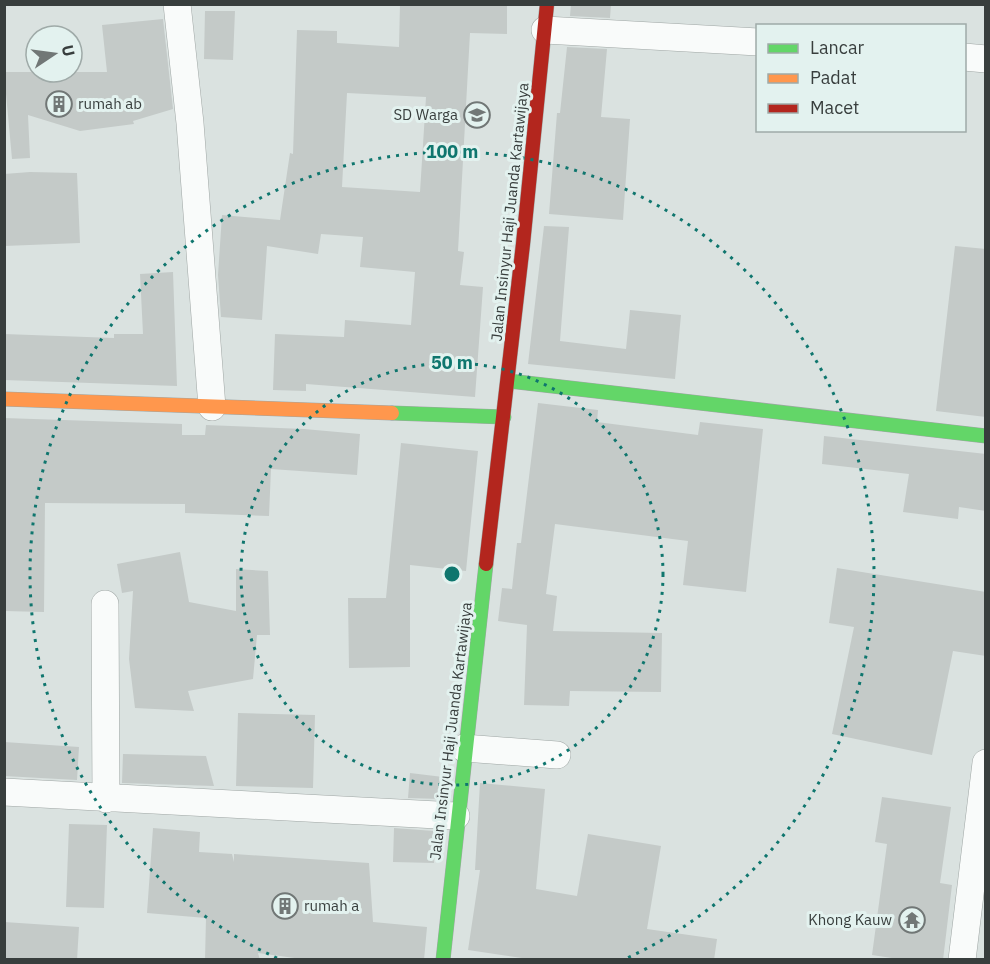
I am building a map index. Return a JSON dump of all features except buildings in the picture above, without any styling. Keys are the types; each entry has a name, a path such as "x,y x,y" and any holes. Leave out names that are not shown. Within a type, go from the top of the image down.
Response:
{"street":[{"path":"177,4 190,123 212,407"},
{"path":"546,17 756,42"},
{"name":"Jalan Insinyur Haji Juanda Kartawijaya","path":"443,960 456,816 509,381 546,17"},
{"path":"966,57 986,59"},
{"path":"509,381 986,436"},
{"path":"4,399 504,417"},
{"path":"105,604 106,799"},
{"path":"464,748 557,755"},
{"path":"962,960 986,763"},
{"path":"4,792 456,816"}],"traffic: fast":[{"path":"509,381 986,436"},
{"path":"392,413 504,417"},
{"path":"443,960 486,564"}],"traffic: slow":[{"path":"4,399 392,413"}],"traffic: jam":[{"path":"486,564 523,244 547,4"}],"place":[{"name":"rumah ab","path":"59,104"},
{"name":"SD Warga","path":"477,115"},
{"name":"rumah a","path":"285,906"},
{"name":"Khong Kauw","path":"912,920"}]}
